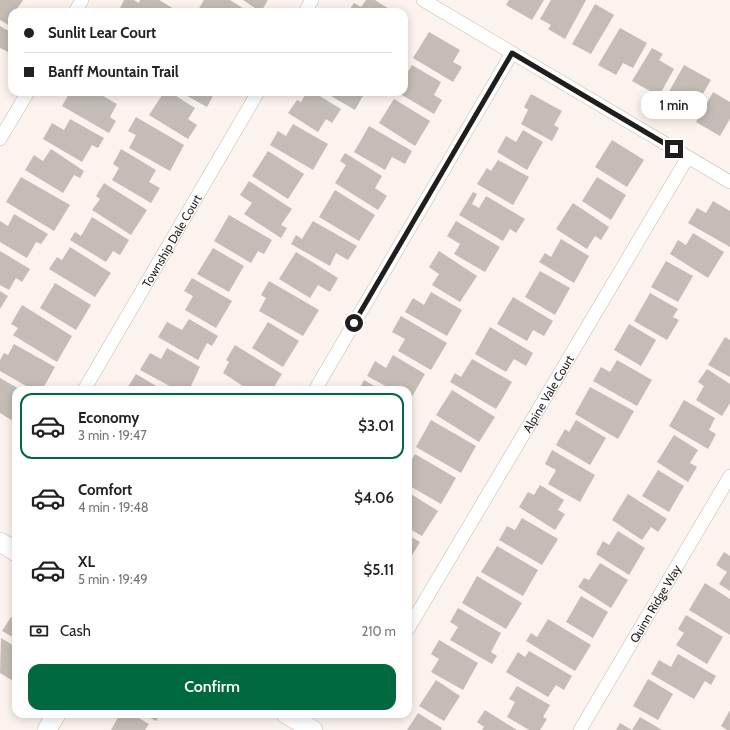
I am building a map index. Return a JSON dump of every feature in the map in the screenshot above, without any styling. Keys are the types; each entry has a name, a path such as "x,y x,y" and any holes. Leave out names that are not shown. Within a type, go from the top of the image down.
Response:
{"street":[{"path":"423,0 730,182"},
{"path":"317,386 512,53"},
{"path":"0,139 26,96"},
{"name":"Township Dale Court","path":"86,386 256,96"},
{"name":"Alpine Vale Court","path":"412,622 688,157"},
{"name":"Quinn Ridge Way","path":"580,730 730,476"},
{"path":"0,542 12,550"},
{"path":"47,730 54,718"},
{"path":"293,718 313,730"}],"building":[{"path":"0,0 23,0 18,8 8,8 8,25 0,20"},
{"path":"124,0 134,0 139,3 140,0 159,0 173,8 120,8"},
{"path":"204,0 230,0 243,8 199,8"},
{"path":"243,0 268,0 263,8 255,8"},
{"path":"366,0 375,0 388,8 351,8 354,3 361,7"},
{"path":"509,0 544,0 532,20 506,5"},
{"path":"551,0 586,0 565,39 548,29 551,25 540,19"},
{"path":"595,4 614,15 591,54 572,44"},
{"path":"0,26 8,31 8,52 0,48"},
{"path":"620,28 647,43 633,68 623,63 616,75 598,65"},
{"path":"429,32 460,50 453,62 462,67 453,82 413,58"},
{"path":"652,48 663,54 659,60 674,69 659,96 632,81"},
{"path":"412,65 441,82 434,95 442,100 434,114 404,96 408,96 408,72"},
{"path":"684,65 711,80 695,107 682,100 675,111 662,104"},
{"path":"713,92 730,102 730,119 720,136 696,122"},
{"path":"531,94 562,111 554,125 559,128 552,141 521,124 528,110 524,107"},
{"path":"68,96 103,96 117,104 110,117 116,121 109,133 62,106"},
{"path":"161,96 176,96 195,108 188,119 197,125 188,139 149,115"},
{"path":"187,96 213,96 207,107"},
{"path":"305,96 320,96 341,109 332,123 326,119 318,132 288,113 297,100 301,102"},
{"path":"331,96 363,96 355,110"},
{"path":"394,99 430,121 415,146 379,123"},
{"path":"136,117 184,145 170,171 129,148 136,135 128,131"},
{"path":"70,119 104,138 98,148 92,145 82,162 43,139 52,123 64,130"},
{"path":"293,124 328,144 313,170 270,145 278,131 286,136"},
{"path":"369,126 412,151 405,164 392,157 385,170 354,152"},
{"path":"523,130 543,142 527,170 497,152 506,136 516,142"},
{"path":"612,140 644,160 627,187 595,167"},
{"path":"51,149 84,171 80,178 74,175 63,193 25,170 34,155 43,161"},
{"path":"121,149 156,170 149,182 160,188 151,203 112,180 119,168 113,164"},
{"path":"268,151 304,174 288,199 252,176"},
{"path":"345,153 382,176 375,188 387,196 378,210 335,183 346,165 340,161"},
{"path":"498,160 529,177 513,205 477,184 487,168 491,171"},
{"path":"21,177 70,205 54,231 6,202"},
{"path":"597,177 626,195 611,220 582,201"},
{"path":"249,181 292,209 281,225 287,228 281,238 244,214 252,203 240,195"},
{"path":"104,183 147,210 131,235 92,210 100,199 96,196"},
{"path":"335,190 375,215 359,241 319,217"},
{"path":"473,192 477,194 472,204 479,208 486,196 525,219 516,233 510,229 503,241 459,215"},
{"path":"713,201 730,211 730,247 688,223 697,208 706,213"},
{"path":"573,203 609,227 601,240 595,236 587,249 556,229"},
{"path":"14,214 48,234 41,244 36,242 27,258 0,242 0,221 8,226"},
{"path":"229,215 272,240 264,254 258,251 251,263 214,241"},
{"path":"92,217 129,240 120,255 113,251 106,262 70,240 75,232 81,236"},
{"path":"313,221 357,246 348,260 336,253 330,266 291,244 296,235 302,239"},
{"path":"456,221 500,247 485,272 454,254 460,244 447,236"},
{"path":"693,233 724,252 708,278 670,254 678,240 686,245"},
{"path":"561,239 589,256 574,283 539,262 545,253 551,257"},
{"path":"70,247 111,273 95,297 49,269 57,257 62,260"},
{"path":"213,248 244,266 229,292 197,274"},
{"path":"0,251 30,269 22,282 16,278 9,290 0,285"},
{"path":"439,251 477,276 460,302 432,285 439,274 429,267"},
{"path":"296,252 338,278 330,292 318,285 310,298 279,279"},
{"path":"666,261 693,276 678,302 651,287"},
{"path":"540,271 570,288 555,315 525,297"},
{"path":"192,278 232,301 216,328 185,310 193,296 184,291"},
{"path":"269,281 319,310 303,336 259,311 266,298 261,295"},
{"path":"55,283 91,305 76,330 40,308"},
{"path":"0,291 8,296 0,309"},
{"path":"431,292 462,310 447,336 405,312 413,298 424,305"},
{"path":"650,293 678,309 673,317 679,320 667,340 634,321"},
{"path":"513,297 553,321 544,336 533,330 527,341 497,324"},
{"path":"22,305 72,336 57,362 13,335 18,328 11,324"},
{"path":"401,316 447,343 431,370 398,351 405,339 392,332"},
{"path":"189,319 218,336 212,346 207,343 198,360 158,337 167,322 182,330"},
{"path":"268,322 299,341 283,367 252,348"},
{"path":"629,324 656,340 641,366 614,350"},
{"path":"490,327 533,353 526,366 514,359 506,372 475,354"},
{"path":"725,337 730,340 730,377 708,365"},
{"path":"14,344 55,367 44,386 26,386 0,371 0,360 4,353 8,355"},
{"path":"235,345 282,374 274,386 243,386 223,373 229,362 226,360"},
{"path":"167,348 200,367 191,386 170,386 140,370 150,353 161,359"},
{"path":"393,355 425,374 412,397 412,386 386,386 367,376 375,361 386,368"},
{"path":"472,359 512,382 496,409 450,382 455,373 461,377"},
{"path":"617,360 652,380 637,406 593,381 601,367 610,372"},
{"path":"707,369 730,384 730,403 722,416 696,400 704,386 698,382"},
{"path":"136,374 156,386 128,386"},
{"path":"0,378 14,386 12,386 12,420 0,413"},
{"path":"364,380 374,386 361,386"},
{"path":"590,387 634,411 618,439 575,414"},
{"path":"452,390 495,417 479,442 436,415"},
{"path":"684,400 715,418 709,430 716,434 708,449 669,426"},
{"path":"431,420 476,446 461,473 416,447"},
{"path":"576,420 606,438 590,465 556,445 565,429 569,432"},
{"path":"674,435 698,450 690,463 697,467 688,482 657,462"},
{"path":"552,450 595,475 580,502 548,484 556,470 545,464"},
{"path":"415,454 456,478 441,504 412,487 412,459"},
{"path":"658,470 684,486 669,512 642,496"},
{"path":"540,485 564,500 558,510 565,514 555,530 519,507 528,492 534,495"},
{"path":"628,494 667,519 658,532 651,527 642,540 612,520"},
{"path":"412,495 438,511 422,536 412,530"},
{"path":"522,518 558,539 542,565 499,540 507,526 515,530"},
{"path":"618,531 645,548 629,575 596,554 603,541 609,545"},
{"path":"412,537 420,542 412,555"},
{"path":"497,546 538,570 523,596 481,572"},
{"path":"724,552 730,556 730,591 719,584 727,572 716,565"},
{"path":"600,563 628,580 611,608 578,587 584,578 589,580"},
{"path":"477,576 522,603 506,629 462,603"},
{"path":"705,583 730,599 730,635 689,610"},
{"path":"581,596 608,612 593,638 566,622"},
{"path":"458,608 501,633 491,652 497,656 492,664 450,640 458,627 450,622"},
{"path":"686,615 723,637 707,664 676,645 684,633 678,629"},
{"path":"11,617 12,618 12,637 2,631"},
{"path":"548,619 591,645 575,671 526,641 531,633 537,637"},
{"path":"1,638 12,645 12,680 0,673"},
{"path":"439,640 478,663 463,690 431,672 439,659 431,654"},
{"path":"529,651 572,676 564,690 556,685 548,697 506,672 518,652 525,657"},
{"path":"678,654 716,676 711,685 705,681 694,699 651,674 659,660 671,667"},
{"path":"648,679 673,694 658,720 633,706"},
{"path":"436,680 460,696 444,721 419,706"},
{"path":"517,686 550,705 543,717 547,719 540,730 529,730 507,717 515,702 509,699"},
{"path":"485,710 517,730 482,730 484,727 477,722"},
{"path":"730,710 730,730 727,730 721,726"},
{"path":"418,713 442,728 441,730 407,730"},
{"path":"640,717 662,730 632,730"},
{"path":"118,718 139,718 149,724 145,730 111,730"},
{"path":"150,718 158,718 156,721"},
{"path":"620,723 632,730 616,730"}],"route":[{"path":"354,323 512,53 674,149"}]}
